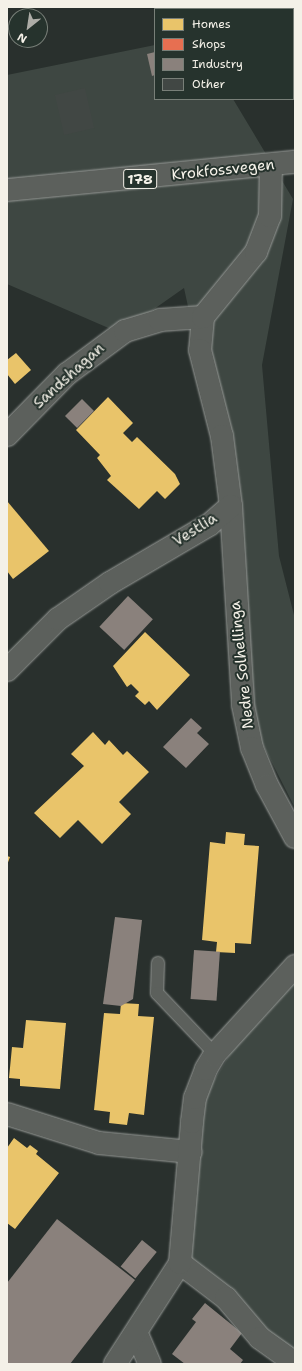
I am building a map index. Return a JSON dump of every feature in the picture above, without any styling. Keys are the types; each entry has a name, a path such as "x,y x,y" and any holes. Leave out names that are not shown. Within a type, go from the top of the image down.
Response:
{"street":[{"name":"Krokfossvegen","path":"7,190 295,162"},
{"path":"203,317 256,252 270,216 271,165"},
{"name":"Sandshagan","path":"7,435 67,374 119,335 160,320 203,317"},
{"name":"Vestlia","path":"7,670 58,619 116,579 209,525 231,506 222,436 200,350 203,317"},
{"name":"Nedre Solhellinga","path":"231,506 243,705 257,760 295,837"},
{"path":"116,1364 137,1334 180,1263 195,1098 215,1054 295,966"},
{"path":"7,1114 99,1143 190,1152"},
{"path":"180,1263 226,1298 260,1338 295,1363"},
{"path":"137,1334 150,1364"}],"lane":[{"path":"158,963 157,993 215,1054"}],"shaded area":[{"path":"154,45 154,100 234,100 293,199 262,365 279,556 295,619 295,808 258,735 211,413 184,288 120,333 7,284 7,75"},
{"path":"295,965 295,1364 188,1261 202,1100 255,1013"}],"building: Homes":[{"path":"16,353 31,370 15,384 7,374 7,360"},
{"path":"108,397 133,423 123,433 132,442 137,437 175,474 180,484 165,499 157,491 139,509 107,480 111,476 97,458 100,455 76,430"},
{"path":"7,501 49,551 13,579 7,571"},
{"path":"145,632 190,675 157,710 149,701 145,705 135,696 139,692 131,684 127,687 113,666"},
{"path":"93,732 105,745 109,740 123,755 127,751 149,772 119,802 131,814 102,844 78,820 60,838 34,813 84,766 71,754"},
{"path":"226,832 245,834 244,845 259,846 251,944 235,943 235,953 216,952 217,942 202,940 210,842 225,844"},
{"path":"7,856 10,857 7,865"},
{"path":"121,1003 139,1004 138,1016 154,1017 144,1115 129,1113 127,1125 109,1123 110,1112 94,1110 104,1013 120,1014"},
{"path":"26,1020 66,1023 60,1089 20,1086 20,1079 9,1078 12,1047 23,1048"},
{"path":"14,1138 27,1148 30,1145 38,1151 36,1154 59,1173 15,1229 7,1223 7,1148"}],"building: Shops":[{"path":"294,65 295,65 294,96"}],"building: Industry":[{"path":"154,52 154,75 152,76 147,54"},
{"path":"82,399 94,411 77,428 65,416"},
{"path":"128,596 153,619 124,650 99,627"},
{"path":"191,718 202,728 197,733 209,744 186,768 163,747"},
{"path":"115,917 142,920 133,999 121,1006 103,1004"},
{"path":"194,950 220,952 217,1001 191,999"},
{"path":"57,1219 135,1280 70,1364 7,1364 7,1283"},
{"path":"142,1240 157,1252 135,1278 121,1266"},
{"path":"205,1303 242,1333 230,1349 243,1360 240,1364 185,1364 172,1354 196,1322 192,1319"}],"building: Other":[{"path":"85,88 94,128 64,135 55,95"}]}
